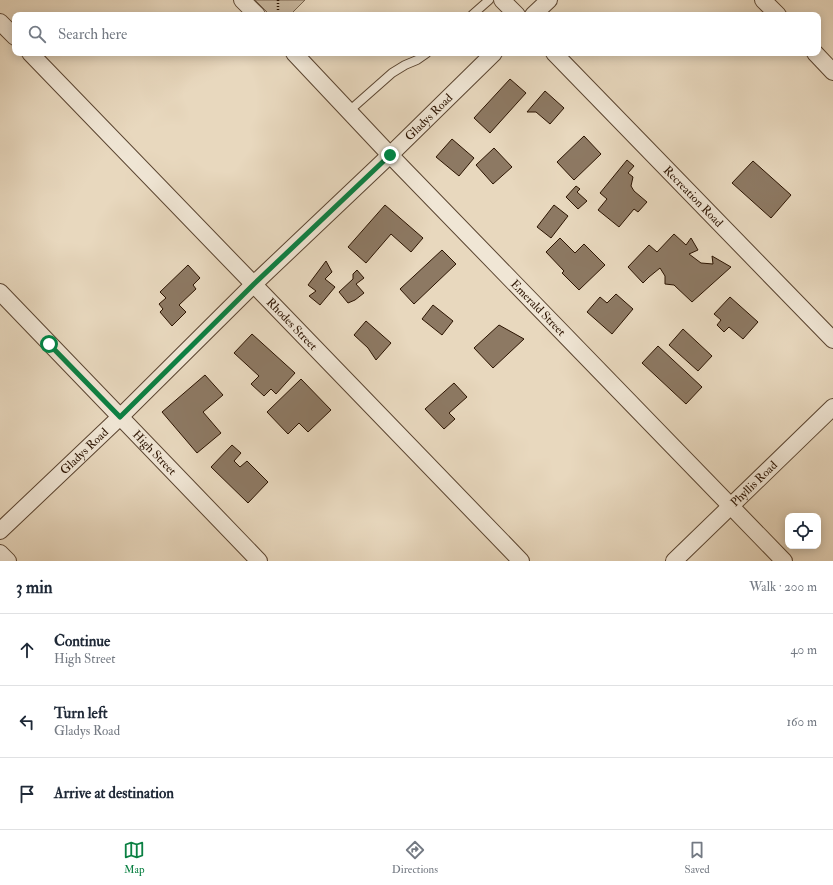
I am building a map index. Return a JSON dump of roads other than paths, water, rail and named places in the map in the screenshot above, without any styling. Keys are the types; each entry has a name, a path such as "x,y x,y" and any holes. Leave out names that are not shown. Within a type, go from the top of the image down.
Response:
{"street":[{"path":"242,0 254,12"},
{"path":"502,0 514,12"},
{"path":"536,12 549,0"},
{"path":"763,0 775,12"},
{"path":"0,22 12,35"},
{"name":"Rhodes Street","path":"33,56 521,561"},
{"name":"Emerald Street","path":"297,56 390,155 784,561"},
{"name":"Gladys Road","path":"0,531 120,417 254,284 390,155 491,56"},
{"name":"Recreation Road","path":"557,56 833,340"},
{"path":"818,56 833,72"},
{"name":"High Street","path":"0,292 259,561"},
{"name":"Phyllis Road","path":"674,561 833,407"},
{"path":"0,553 8,561"}],"lane":[{"path":"475,12 489,0"},
{"path":"349,111 392,73 423,56"}]}
